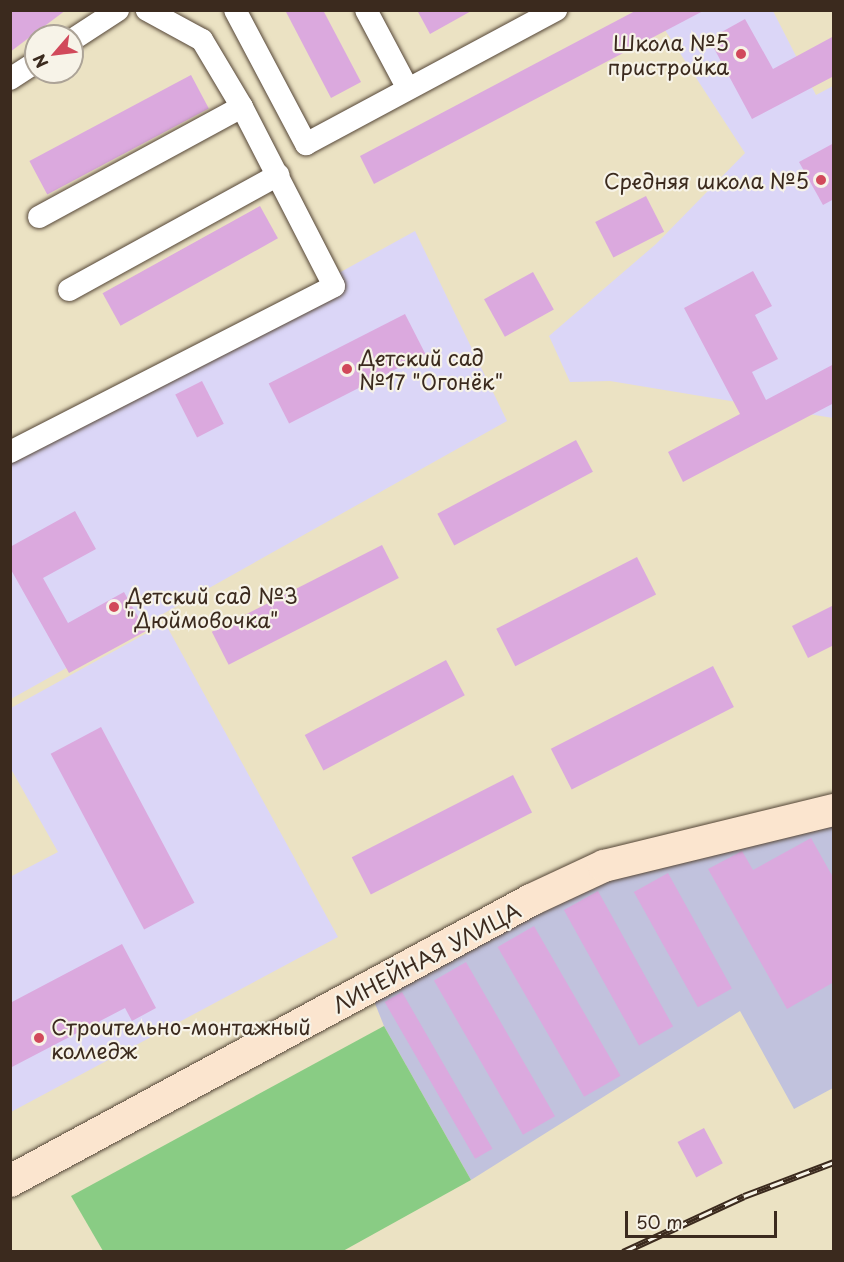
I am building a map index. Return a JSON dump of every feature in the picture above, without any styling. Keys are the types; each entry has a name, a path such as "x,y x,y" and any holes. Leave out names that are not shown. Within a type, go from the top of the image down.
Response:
{"main road":[{"name":"ЛИНЕЙНАЯ УЛИЦА","path":"10,1181 531,900 604,866 834,810"}],"street":[{"path":"84,32 118,10"},
{"path":"10,452 334,286 242,107 202,40 147,10"},
{"path":"235,10 306,144 556,10"},
{"path":"366,10 408,89"},
{"path":"10,78 24,69"},
{"path":"39,217 242,107"},
{"path":"69,290 278,175"}],"shaded area":[{"path":"686,11 773,11 816,95 833,86 833,418 610,381 570,382 549,336 656,244 745,153 663,27"},
{"path":"415,231 507,421 11,699 11,454"},
{"path":"165,623 338,937 11,1112 10,877 58,852 11,769 11,708"},
{"path":"833,818 833,1088 794,1109 740,1011 471,1180 384,1026 370,991 562,886"}],"green space":[{"path":"384,1026 471,1180 343,1251 103,1251 71,1196"}],"building":[{"path":"10,10 66,10 47,24 24,24 24,42 10,52"},
{"path":"285,10 323,10 361,82 331,98"},
{"path":"417,10 473,10 430,34"},
{"path":"637,10 705,10 374,184 360,156"},
{"name":"Школа №5 пристройка","path":"745,19 773,69 834,36 834,76 752,119 709,39"},
{"path":"191,75 209,109 47,194 29,161"},
{"name":"Средняя школа №5","path":"834,143 834,199 823,205 799,162"},
{"path":"646,196 664,232 613,258 595,222"},
{"path":"260,206 278,238 121,326 103,293"},
{"path":"753,271 772,306 755,315 778,359 752,372 766,400 834,364 834,403 683,482 668,452 740,414 684,308"},
{"path":"533,272 554,310 505,337 484,299"},
{"name":"Детский сад №17 \"Огонёк\"","path":"405,314 425,354 289,424 269,383"},
{"path":"202,381 224,424 197,437 175,395"},
{"path":"576,440 593,472 454,545 437,514"},
{"name":"Детский сад №3 \"Дюймовочка\"","path":"75,511 96,549 43,578 68,623 124,592 146,631 69,673 10,568 10,547"},
{"path":"382,545 399,578 229,665 212,632"},
{"path":"637,557 656,594 515,666 496,629"},
{"path":"834,605 834,645 808,658 792,626"},
{"path":"446,660 465,695 324,770 305,735"},
{"path":"713,666 734,707 572,790 551,749"},
{"path":"101,727 194,903 144,929 51,754"},
{"path":"513,775 532,812 371,895 352,857"},
{"path":"811,838 834,879 834,982 787,1009 708,869 742,851 753,870"},
{"path":"668,873 732,988 698,1007 634,892"},
{"path":"598,891 673,1027 639,1045 564,910"},
{"path":"534,926 620,1076 584,1097 498,947"},
{"name":"Строительно-монтажный колледж","path":"122,944 156,1008 132,1021 125,1008 10,1068 10,1003"},
{"path":"466,962 555,1116 523,1135 434,980"},
{"path":"402,992 492,1149 475,1159 385,1002"},
{"path":"704,1128 723,1163 696,1177 678,1142"}],"railway":[{"path":"623,1252 744,1196 834,1162"}],"place":[{"name":"Школа №5 пристройка","path":"741,54"},
{"name":"Средняя школа №5","path":"821,180"},
{"name":"Детский сад №17 \"Огонёк\"","path":"347,369"},
{"name":"Детский сад №3 \"Дюймовочка\"","path":"114,607"},
{"name":"Строительно-монтажный колледж","path":"39,1038"}]}
